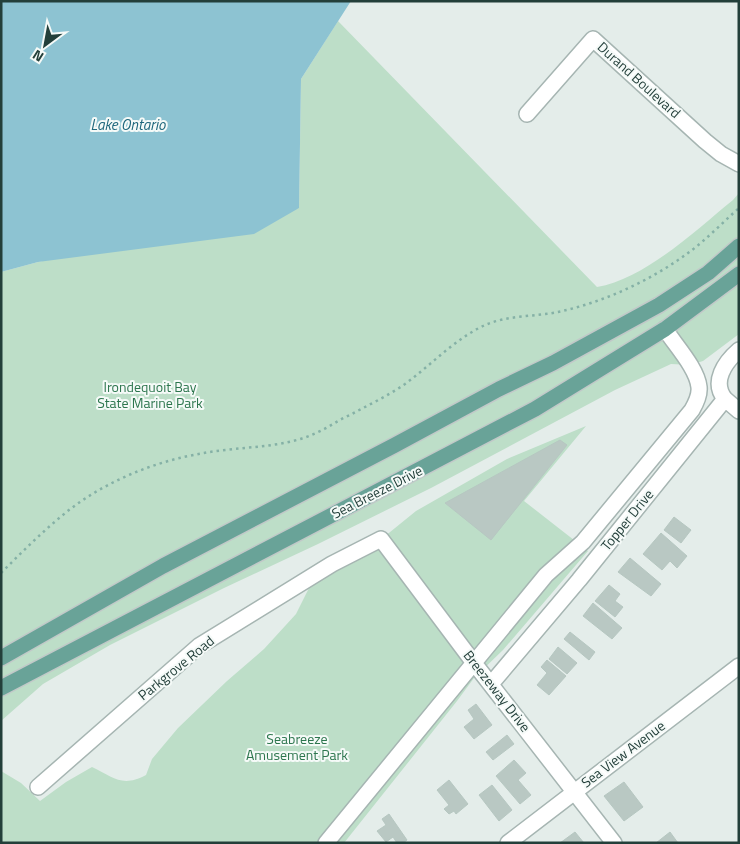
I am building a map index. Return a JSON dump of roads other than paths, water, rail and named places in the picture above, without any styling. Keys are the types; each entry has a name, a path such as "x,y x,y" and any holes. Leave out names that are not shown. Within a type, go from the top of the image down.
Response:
{"main road":[{"path":"1,658 163,566 499,389 553,363 659,305 702,278 739,246"},
{"name":"Sea Breeze Drive","path":"1,688 535,409 665,329 739,274"}],"street":[{"name":"Durand Boulevard","path":"527,114 593,39 705,141 730,160 739,164"},
{"path":"326,843 546,575 583,542 692,410 699,394 699,386 690,365 665,329"},
{"path":"739,350 729,360 721,374 719,387 720,393 725,399 739,410"},
{"name":"Topper Drive","path":"492,684 579,580 725,399"},
{"name":"Breezeway Drive","path":"381,539 474,663 614,843"},
{"name":"Parkgrove Road","path":"38,787 199,646 332,564 381,539"},
{"name":"Sea View Avenue","path":"508,843 739,666"}],"water":[{"name":"Lake Ontario","path":"1,1 351,1 301,79 299,208 254,234 38,262 1,272"}],"park label":[{"name":"Irondequoit Bay State Marine Park","path":"150,396"},
{"name":"Seabreeze Amusement Park","path":"297,748"}]}
